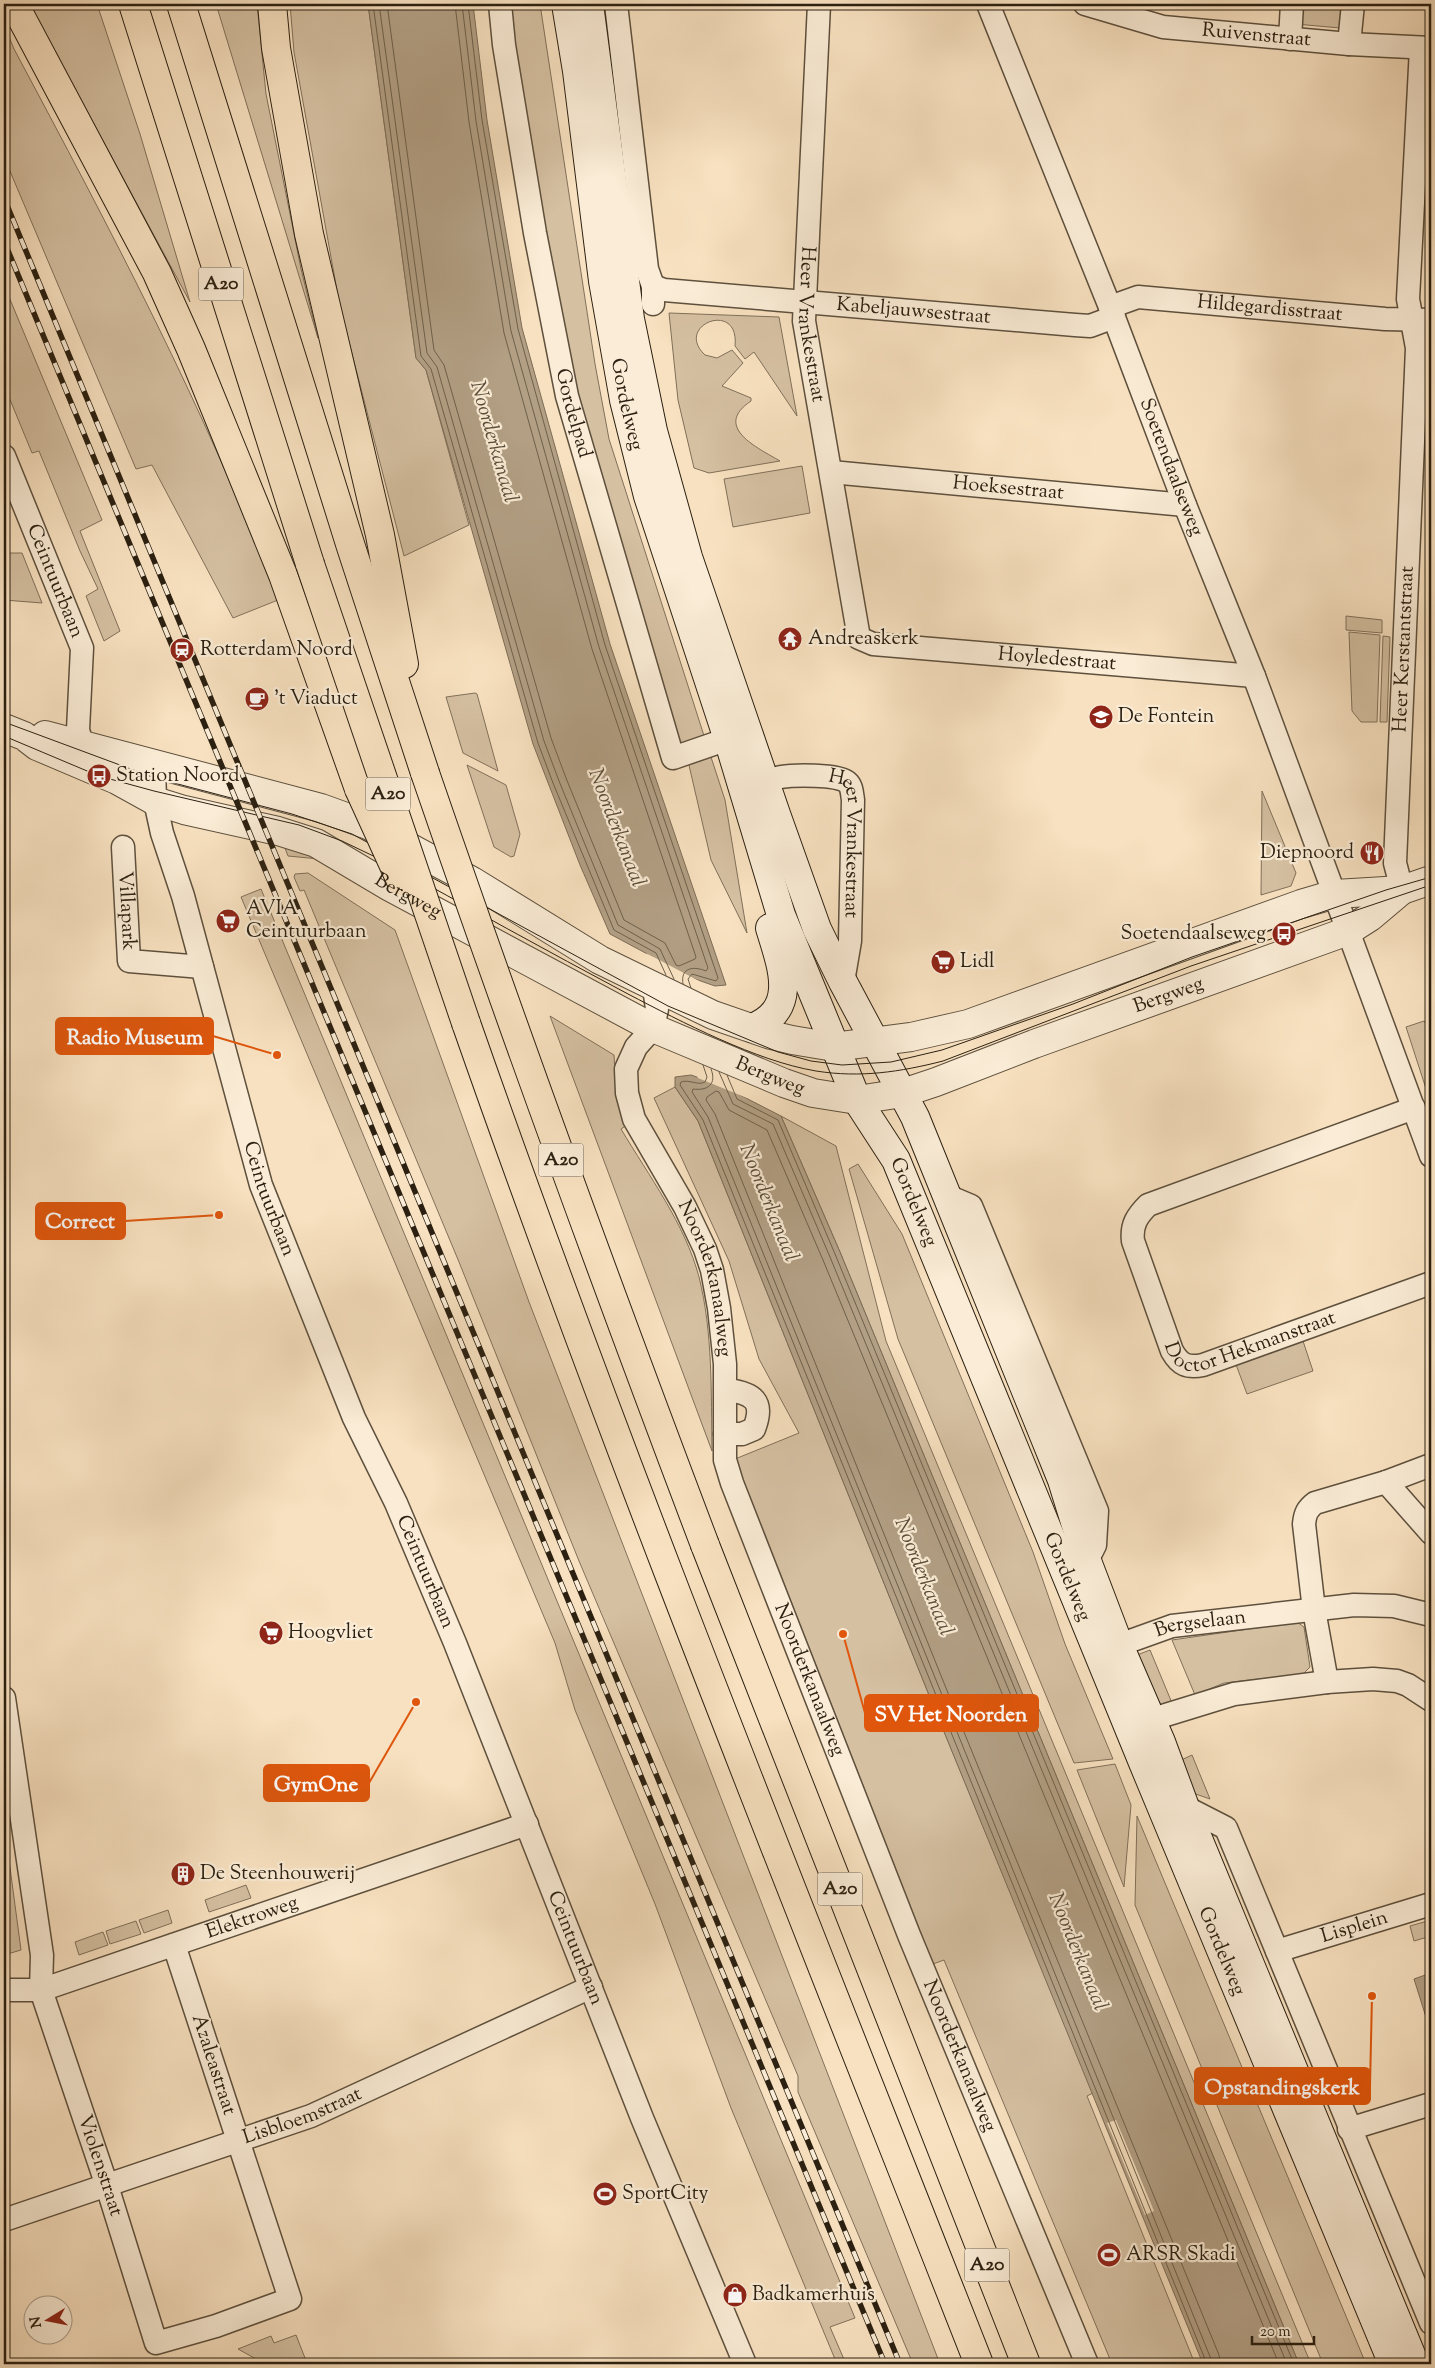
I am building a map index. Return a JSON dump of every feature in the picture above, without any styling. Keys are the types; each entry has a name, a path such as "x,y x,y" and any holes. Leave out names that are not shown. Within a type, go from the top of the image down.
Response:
{"highway":[{"name":"A20","path":"14,4 157,273 235,452 283,575 359,790 466,1024"},
{"name":"A20","path":"133,4 310,564 466,1024 569,1315 697,1649 979,2364"},
{"name":"A20","path":"181,4 351,547 425,773 515,1032 613,1303 731,1612 1026,2364"},
{"name":"A20","path":"272,4 276,48 309,234 380,534 425,773"}],"main road":[{"name":"Gordelweg","path":"566,4 577,71 603,281 624,400 648,496 663,546 728,739 755,787 817,929 843,982 915,1117 1062,1480 1087,1561 1119,1645 1151,1718 1185,1807 1415,2364"},
{"name":"Gordelweg","path":"589,4 624,280 653,431 755,787 774,892 834,1047 857,1100 896,1160 1393,2364"},
{"path":"14,732 39,734 86,757"},
{"name":"Bergweg","path":"86,757 117,780 155,801 184,810 278,831 316,843 390,887 682,1042 813,1093 857,1100 902,1093 1348,931 1370,917 1402,890"},
{"name":"Bergweg","path":"86,757 154,765 321,808 368,825 472,881 600,960 658,989 713,1014 752,1028 792,1040 834,1047 925,1035 968,1024 1208,936 1334,894 1402,890 1431,880"},
{"path":"752,1028 761,1024 781,1004 784,989 780,965 768,920 774,892"}],"street":[{"name":"Gordelpad","path":"500,4 504,45 535,233 567,396 673,758 728,739"},
{"name":"Kabeljauwsestraat","path":"616,4 648,269 653,295 664,290 1090,326 1112,312"},
{"name":"Heer Vrankestraat","path":"819,4 805,332 831,472 856,632 861,640"},
{"name":"Soetendaalseweg","path":"988,4 1112,312 1185,505 1254,676 1431,1156"},
{"name":"Ruivenstraat","path":"1085,4 1163,27 1349,44 1426,48"},
{"path":"1290,39 1292,4"},
{"path":"1349,44 1353,4"},
{"name":"Heer Kerstantstraat","path":"1402,890 1395,863 1417,348 1422,320 1408,299 1426,48"},
{"name":"Hildegardisstraat","path":"1112,312 1138,297 1422,320"},
{"name":"Ceintuurbaan","path":"4,456 82,648 78,730 86,757"},
{"name":"Hoeksestraat","path":"831,472 1185,505"},
{"name":"Hoyledestraat","path":"861,640 873,644 1254,676"},
{"name":"Ceintuurbaan","path":"154,765 155,801 162,833 183,896 261,1185 354,1418 410,1535 527,1824 642,2118 745,2364"},
{"name":"Heer Vrankestraat","path":"755,787 781,777 840,778 851,786 853,800 850,941 843,982"},
{"name":"Villapark","path":"123,847 129,961 202,966"},
{"path":"653,1028 657,1009 658,989"},
{"name":"Noorderkanaalweg","path":"653,1028 636,1047 626,1069 627,1093 634,1119 684,1207 705,1249 712,1270 719,1308 727,1390 725,1460 732,1482 909,1935 1086,2364"},
{"name":"Doctor Hekmanstraat","path":"1414,1108 1148,1205 1138,1215 1134,1223 1133,1241 1172,1351 1180,1362 1191,1367 1203,1365 1431,1283"},
{"path":"725,1434 742,1434 754,1429 759,1416 757,1402 752,1396 744,1392 727,1390"},
{"path":"1327,1682 1314,1610 1304,1524 1308,1508 1315,1503 1386,1482 1431,1465"},
{"path":"1386,1482 1431,1534"},
{"name":"Bergselaan","path":"1119,1645 1172,1626 1354,1605 1394,1606 1431,1615"},
{"path":"1105,1669 1113,1651 1119,1645"},
{"path":"1120,1705 1135,1714 1151,1718 1180,1712 1234,1694 1327,1682 1373,1679 1397,1681 1408,1685 1431,1700"},
{"path":"4,1698 42,1955 41,1990"},
{"path":"1185,1807 1226,1828 1349,2129 1430,2317"},
{"name":"Elektroweg","path":"4,1990 9,1988 41,1990 527,1824"},
{"name":"Lisplein","path":"1277,1951 1431,1904"},
{"name":"Azaleastraat","path":"156,2343 216,2326 290,2299 174,1945"},
{"name":"Lisbloemstraat","path":"4,2220 311,2116 590,1987"},
{"name":"Violenstraat","path":"41,1990 107,2186 156,2343"},
{"path":"1349,2129 1431,2104"}],"shaded area":[{"path":"29,4 97,4 140,134 190,302"},
{"path":"216,4 257,4 266,94 301,269 318,338"},
{"path":"290,4 368,4 416,358 426,370 469,525 404,556 340,307 294,52"},
{"path":"509,4 540,4 595,364 609,439 706,742 675,749 566,376"},
{"path":"1297,4 1341,4 1340,28 1296,24"},
{"path":"4,25 14,49 121,252 188,389 250,529 278,600 233,618 152,465 136,469 4,157"},
{"path":"4,285 102,520 80,531 120,631 104,641 86,596 98,589 80,551 39,451 32,453 4,385"},
{"path":"669,313 779,317 797,416 754,352 745,359 735,346 734,332 728,323 719,320 710,322 702,327 697,334 697,344 705,355 717,358 732,350 743,363 722,386 751,398 751,401 740,411 736,420 737,428 751,443 780,461 709,473 694,468 678,400"},
{"path":"802,466 810,513 733,527 724,479"},
{"path":"4,553 22,553 42,603 4,600"},
{"path":"1346,616 1382,620 1382,633 1346,630"},
{"path":"1349,632 1380,635 1377,722 1361,722 1352,711"},
{"path":"1383,636 1390,637 1387,722 1380,722"},
{"path":"477,694 498,771 463,753 446,697"},
{"path":"710,754 725,800 747,933 711,860 688,761"},
{"path":"467,765 506,785 520,834 514,856 511,857 494,847"},
{"path":"1262,791 1296,873 1291,886 1261,895"},
{"path":"282,840 319,859 288,856"},
{"path":"308,873 395,930 529,1302 940,2364 913,2364 798,2092 798,2076 579,1561 459,1262 304,890 300,891 294,877 295,874"},
{"path":"261,889 855,2318 830,2327 846,2364 837,2364 731,2108 655,1904 575,1710 555,1643 241,897"},
{"path":"550,1016 614,1055 616,1092 627,1125 621,1129 676,1219 693,1257 704,1298 707,1320 711,1385 712,1451"},
{"path":"1424,1021 1431,1032 1431,1104 1406,1027"},
{"path":"675,1087 698,1121 931,1700 1093,2093 1087,2096 1195,2364 1112,2364 944,1960 933,1964 735,1459 799,1433 759,1359 729,1261 654,1098"},
{"path":"781,1116 836,1146 886,1341 1311,2364 1299,2364 840,1252"},
{"path":"858,1164 902,1234 1033,1552 1065,1644 1113,1759 1074,1763 898,1339 849,1169"},
{"path":"1302,1338 1313,1371 1247,1394 1235,1362"},
{"path":"1297,1622 1304,1627 1310,1667 1303,1674 1224,1683 1195,1695 1172,1640"},
{"path":"1150,1650 1172,1703 1157,1708 1137,1655"},
{"path":"1192,1755 1210,1799 1190,1792 1177,1762"},
{"path":"1115,1764 1131,1805 1124,1887 1077,1770"},
{"path":"1137,1816 1366,2364 1323,2364 1135,1905"},
{"path":"4,1823 21,1950 4,1955"},
{"path":"246,1885 251,1898 209,1912 205,1900"},
{"path":"168,1910 172,1923 144,1933 139,1920"},
{"path":"1431,1920 1431,1936 1414,1941 1410,1926"},
{"path":"136,1921 141,1934 110,1944 106,1931"},
{"path":"103,1932 108,1945 79,1955 75,1942"},
{"path":"296,2335 305,2358 299,2364 265,2364 238,2349 271,2336 274,2343"}],"water":[{"name":"Noorderkanaal","path":"368,4 473,4 487,120 522,328 610,644 726,985 715,986 692,978 740,1095 781,1116 840,1252 1299,2364 1203,2364 931,1700 698,1121 675,1087 675,1077 691,1075 703,1079 653,957 610,934 580,865 533,744 426,370 416,358"},
{"path":"1431,1973 1431,2033 1414,1979"}],"pier":[{"path":"646,953 699,981 700,984 697,982 742,1094 747,1098 698,1078 696,1075 699,1075 651,959"},
{"path":"1116,2120 1154,2211 1145,2215 1107,2123"}],"tram line":[{"path":"4,722 155,778 292,814 352,834 668,1006 778,1052 811,1061 842,1065 891,1062 942,1050 1073,1004 1192,957 1386,890 1431,877"},
{"path":"4,736 99,776 299,825 342,841 388,863 598,978 695,1028 769,1059 793,1066 832,1073 880,1073 943,1061 1191,966 1431,885"}],"railway":[{"path":"4,198 900,2364"},
{"path":"4,241 885,2364"}],"place":[{"name":"Andreaskerk","path":"790,639"},
{"name":"Rotterdam Noord","path":"182,650"},
{"name":"'t Viaduct","path":"257,699"},
{"name":"De Fontein","path":"1101,717"},
{"name":"Station Noord","path":"99,776"},
{"name":"Diepnoord","path":"1372,853"},
{"name":"AVIA Ceintuurbaan","path":"228,921"},
{"name":"Soetendaalseweg","path":"1284,934"},
{"name":"Lidl","path":"943,962"},
{"name":"Radio Museum","path":"277,1055"},
{"name":"Correct","path":"219,1215"},
{"name":"Hoogvliet","path":"271,1633"},
{"name":"SV Het Noorden","path":"843,1634"},
{"name":"GymOne","path":"416,1702"},
{"name":"De Steenhouwerij","path":"183,1874"},
{"name":"Opstandingskerk","path":"1372,1996"},
{"name":"SportCity","path":"605,2194"},
{"name":"ARSR Skadi","path":"1109,2255"},
{"name":"Badkamerhuis","path":"735,2295"}]}
